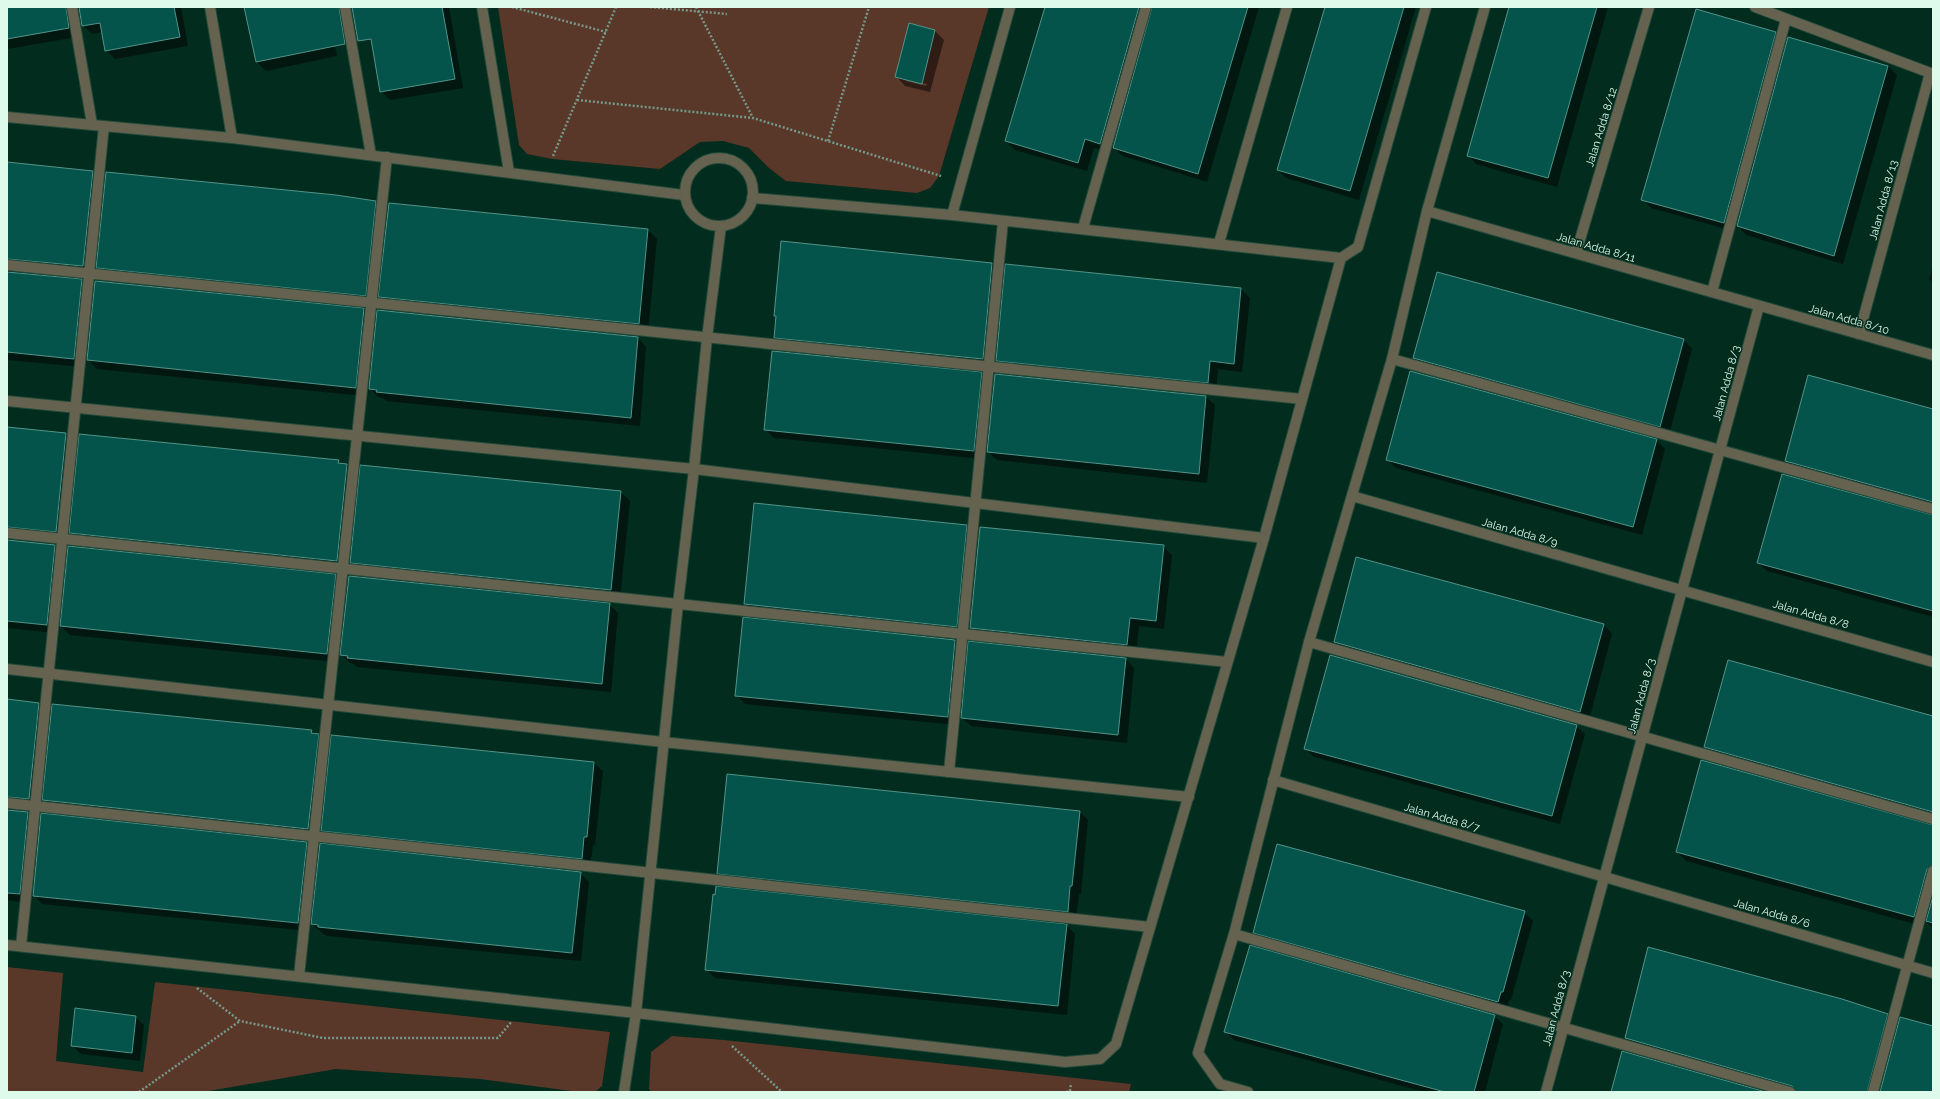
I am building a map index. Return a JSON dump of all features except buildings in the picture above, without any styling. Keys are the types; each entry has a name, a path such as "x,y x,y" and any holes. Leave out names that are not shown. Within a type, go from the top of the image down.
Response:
{"street":[{"path":"72,7 92,124"},
{"path":"210,7 232,138"},
{"path":"345,7 371,155"},
{"path":"482,7 509,172"},
{"path":"952,215 1010,7"},
{"path":"1082,228 1146,7"},
{"path":"1219,243 1287,7"},
{"path":"752,198 1082,228 1341,258 1358,247 1426,7"},
{"path":"1248,1092 1220,1084 1198,1053 1234,934 1309,642 1392,359 1427,211 1485,7"},
{"name":"Jalan Adda 8/12","path":"1576,254 1650,7"},
{"path":"1755,7 1931,73"},
{"path":"1712,292 1786,19"},
{"name":"Jalan Adda 8/13","path":"1859,334 1931,73"},
{"path":"7,117 232,138 684,195"},
{"path":"21,946 104,126"},
{"path":"299,976 387,157"},
{"path":"715,158 735,162 743,168 750,179 753,191 751,204 744,215 734,223 721,226 708,225 696,218 688,208 684,195 686,182 692,171 698,164 715,158"},
{"name":"Jalan Adda 8/11","path":"1427,211 1759,306"},
{"path":"949,772 1003,221"},
{"path":"624,1092 636,1013 663,742 694,469 707,338 721,226"},
{"path":"7,945 636,1013 1065,1062 1100,1059 1116,1044 1264,538 1341,258"},
{"path":"7,265 1302,399"},
{"name":"Jalan Adda 8/10","path":"1759,306 1933,355"},
{"name":"Jalan Adda 8/3","path":"1546,1092 1759,306"},
{"path":"1392,359 1933,509"},
{"path":"7,401 694,469 1264,538"},
{"name":"Jalan Adda 8/9","path":"1352,496 1682,590"},
{"path":"7,533 1227,662"},
{"name":"Jalan Adda 8/8","path":"1682,590 1933,662"},
{"path":"1309,642 1933,819"},
{"path":"7,669 663,742 1189,796"},
{"name":"Jalan Adda 8/7","path":"1274,780 1604,876"},
{"path":"7,803 1150,927"},
{"path":"1873,1092 1933,871"},
{"name":"Jalan Adda 8/6","path":"1604,876 1933,973"},
{"path":"1234,934 1790,1092"}],"path":[{"path":"512,7 606,32"},
{"path":"544,177 616,7"},
{"path":"650,7 727,14"},
{"path":"696,7 753,118"},
{"path":"828,141 869,7"},
{"path":"577,100 753,118 961,183"},
{"path":"194,986 240,1021 323,1038 498,1038 530,1002"},
{"path":"139,1092 240,1021"},
{"path":"730,1045 782,1092"}],"shaded area":[{"path":"498,7 989,7 939,176 930,188 917,193 786,181 769,168 749,148 723,141 700,142 660,169 552,159 527,154 519,145"},
{"path":"7,967 63,973 56,1061 143,1072 155,982 610,1032 602,1086 595,1092 579,1092 480,1079 336,1069 203,1092 7,1092"},
{"path":"672,1036 724,1040 1131,1084 1129,1092 651,1092 649,1089 651,1052"}]}
